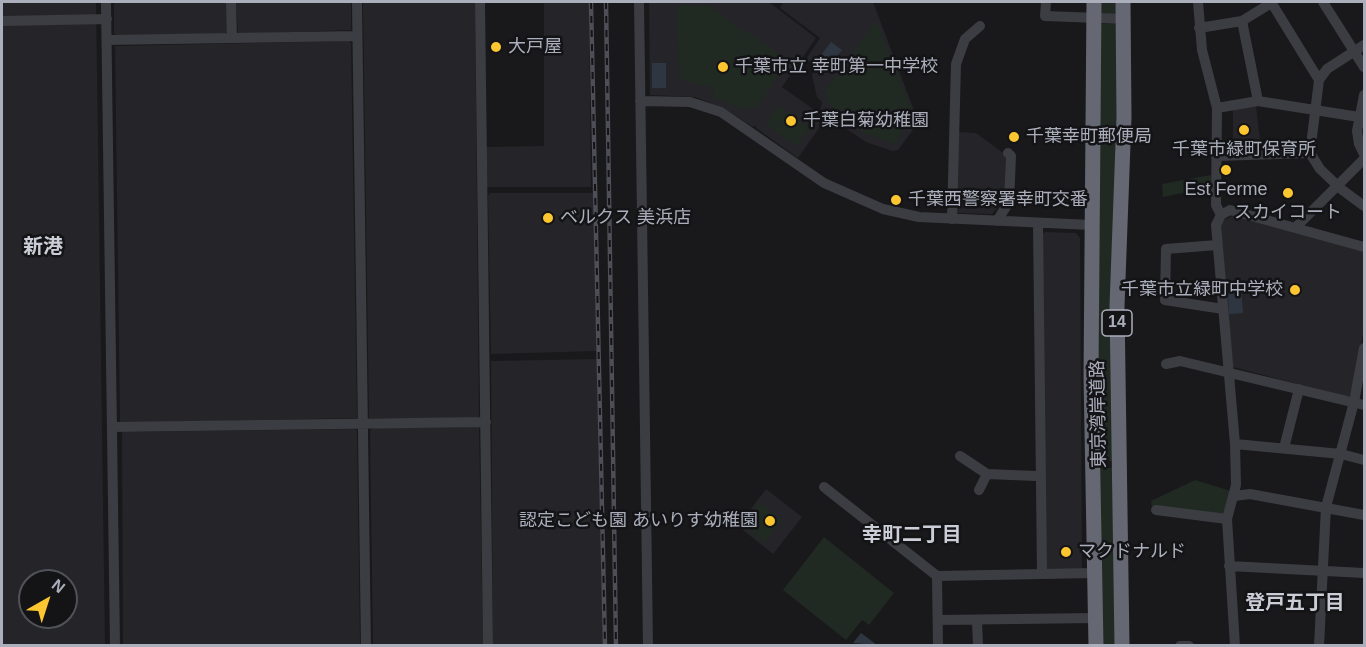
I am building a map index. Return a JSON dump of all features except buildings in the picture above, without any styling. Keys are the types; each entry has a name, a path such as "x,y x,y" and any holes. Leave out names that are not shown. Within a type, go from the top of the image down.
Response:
{"highway":[{"name":"東京湾岸道路","path":"1094,2 1091,409 1096,645"},
{"name":"東京湾岸道路","path":"1122,645 1117,306 1124,117 1123,2"}],"street":[{"path":"106,2 115,645"},
{"path":"231,2 231,38"},
{"path":"357,2 366,645"},
{"path":"480,2 488,645"},
{"path":"639,2 648,645"},
{"path":"1046,2 1046,16 1124,19"},
{"path":"1198,2 1199,28 1217,108 1216,205 1221,215"},
{"path":"1199,28 1242,21 1272,2 1319,80"},
{"path":"1323,2 1360,48 1365,67"},
{"path":"2,21 107,19"},
{"path":"1242,21 1258,101"},
{"path":"952,219 956,64 965,39 980,26"},
{"path":"107,40 357,36"},
{"path":"1360,48 1327,69 1319,80 1310,153 1320,169 1337,186 1351,199 1365,206"},
{"path":"1365,94 1357,138 1365,154"},
{"path":"640,101 690,102 708,106 731,117 806,171 847,195 896,213 952,219 1091,225"},
{"path":"1217,108 1258,101 1359,117"},
{"path":"997,221 1009,202 1011,156 1008,153"},
{"path":"1216,156 1310,153"},
{"path":"1295,228 1365,159"},
{"path":"1235,645 1227,519 1234,496 1235,444 1216,225 1221,215 1230,210 1365,247"},
{"path":"1038,223 1042,574"},
{"path":"1217,245 1167,249 1165,300 1223,309"},
{"path":"1319,645 1326,507 1341,454 1359,404 1365,348"},
{"path":"1166,364 1180,361 1359,404"},
{"path":"1284,448 1299,389"},
{"path":"112,427 486,422"},
{"path":"1235,444 1341,454 1365,460"},
{"path":"960,456 987,474 1036,476"},
{"path":"979,490 987,474"},
{"path":"824,487 937,576 1095,573"},
{"path":"1234,496 1250,494 1365,514"},
{"path":"1156,510 1227,519"},
{"path":"1229,566 1365,573"},
{"path":"937,576 938,645"},
{"path":"938,620 1095,618"},
{"path":"977,621 978,645"},
{"path":"1180,645 1190,645"}],"shaded area":[{"path":"2,2 96,2 105,645 2,645"},
{"path":"114,2 227,2 227,32 226,34 116,35 114,33"},
{"path":"236,2 351,2 351,30 238,34"},
{"path":"363,2 475,2 479,418 369,418"},
{"path":"544,2 589,2 591,187 486,187 485,147 544,146"},
{"name":"千葉市立 幸町第一中学校","path":"649,2 769,2 816,38 782,87 826,118 798,158 755,125 753,127 724,108 695,97 650,95"},
{"path":"783,2 873,2 915,113 913,130 898,150 892,151 866,142 820,111 822,102 817,97 812,76 815,66 806,59 820,38 780,8"},
{"path":"1100,2 1118,2 1118,16 1100,15"},
{"path":"677,5 710,6 743,32 747,31 787,61 758,106 745,110 712,96 714,88 679,79"},
{"path":"874,24 877,24 911,108 907,124 895,144 865,133 841,117 828,103 825,91"},
{"path":"1100,24 1118,24 1114,461 1098,461"},
{"path":"349,41 351,43 357,418 122,423 120,421 115,46"},
{"path":"831,42 842,50 826,70 816,62"},
{"path":"652,63 666,63 666,88 652,88"},
{"path":"778,106 809,128 797,146 766,124"},
{"path":"1256,106 1261,149 1233,153 1233,109"},
{"path":"958,132 976,133 1006,155 1005,200 992,214 957,213"},
{"path":"1211,175 1211,193 1197,190 1163,197 1162,184"},
{"path":"490,193 594,193 597,351 491,354 488,196"},
{"name":"千葉市立緑町中学校","path":"1235,215 1364,252 1364,328 1351,395 1347,397 1233,367 1220,227 1224,220"},
{"path":"1045,232 1076,233 1080,238 1082,570 1046,570 1042,235"},
{"path":"1241,289 1243,313 1229,314 1228,290"},
{"path":"597,359 603,645 493,645 491,361"},
{"path":"479,427 483,645 373,645 370,431 372,428"},
{"path":"357,430 360,645 123,645 122,432"},
{"path":"1099,468 1113,468 1116,645 1102,645"},
{"path":"1195,480 1231,491 1225,515 1152,507 1151,501"},
{"name":"認定こども園 あいりす幼稚園","path":"766,489 802,517 773,554 738,526"},
{"path":"759,502 781,520 764,543 741,525"},
{"path":"824,537 894,593 869,625 862,620 846,640 783,590"},
{"path":"861,633 877,645 853,643"}],"railway":[{"path":"591,2 605,646"},
{"path":"606,2 616,646"}],"place":[{"name":"大戸屋","path":"496,47"},
{"name":"千葉市立 幸町第一中学校","path":"723,67"},
{"name":"千葉白菊幼稚園","path":"791,121"},
{"name":"千葉市緑町保育所","path":"1244,130"},
{"name":"千葉幸町郵便局","path":"1014,137"},
{"name":"Est Ferme","path":"1226,170"},
{"name":"スカイコート","path":"1288,193"},
{"name":"千葉西警察署幸町交番","path":"896,200"},
{"name":"ベルクス 美浜店","path":"548,218"},
{"name":"千葉市立緑町中学校","path":"1295,290"},
{"name":"認定こども園 あいりす幼稚園","path":"770,521"},
{"name":"マクドナルド","path":"1066,552"}],"district":[{"name":"新港","path":"43,247"},
{"name":"幸町二丁目","path":"912,535"},
{"name":"登戸五丁目","path":"1295,603"}]}
